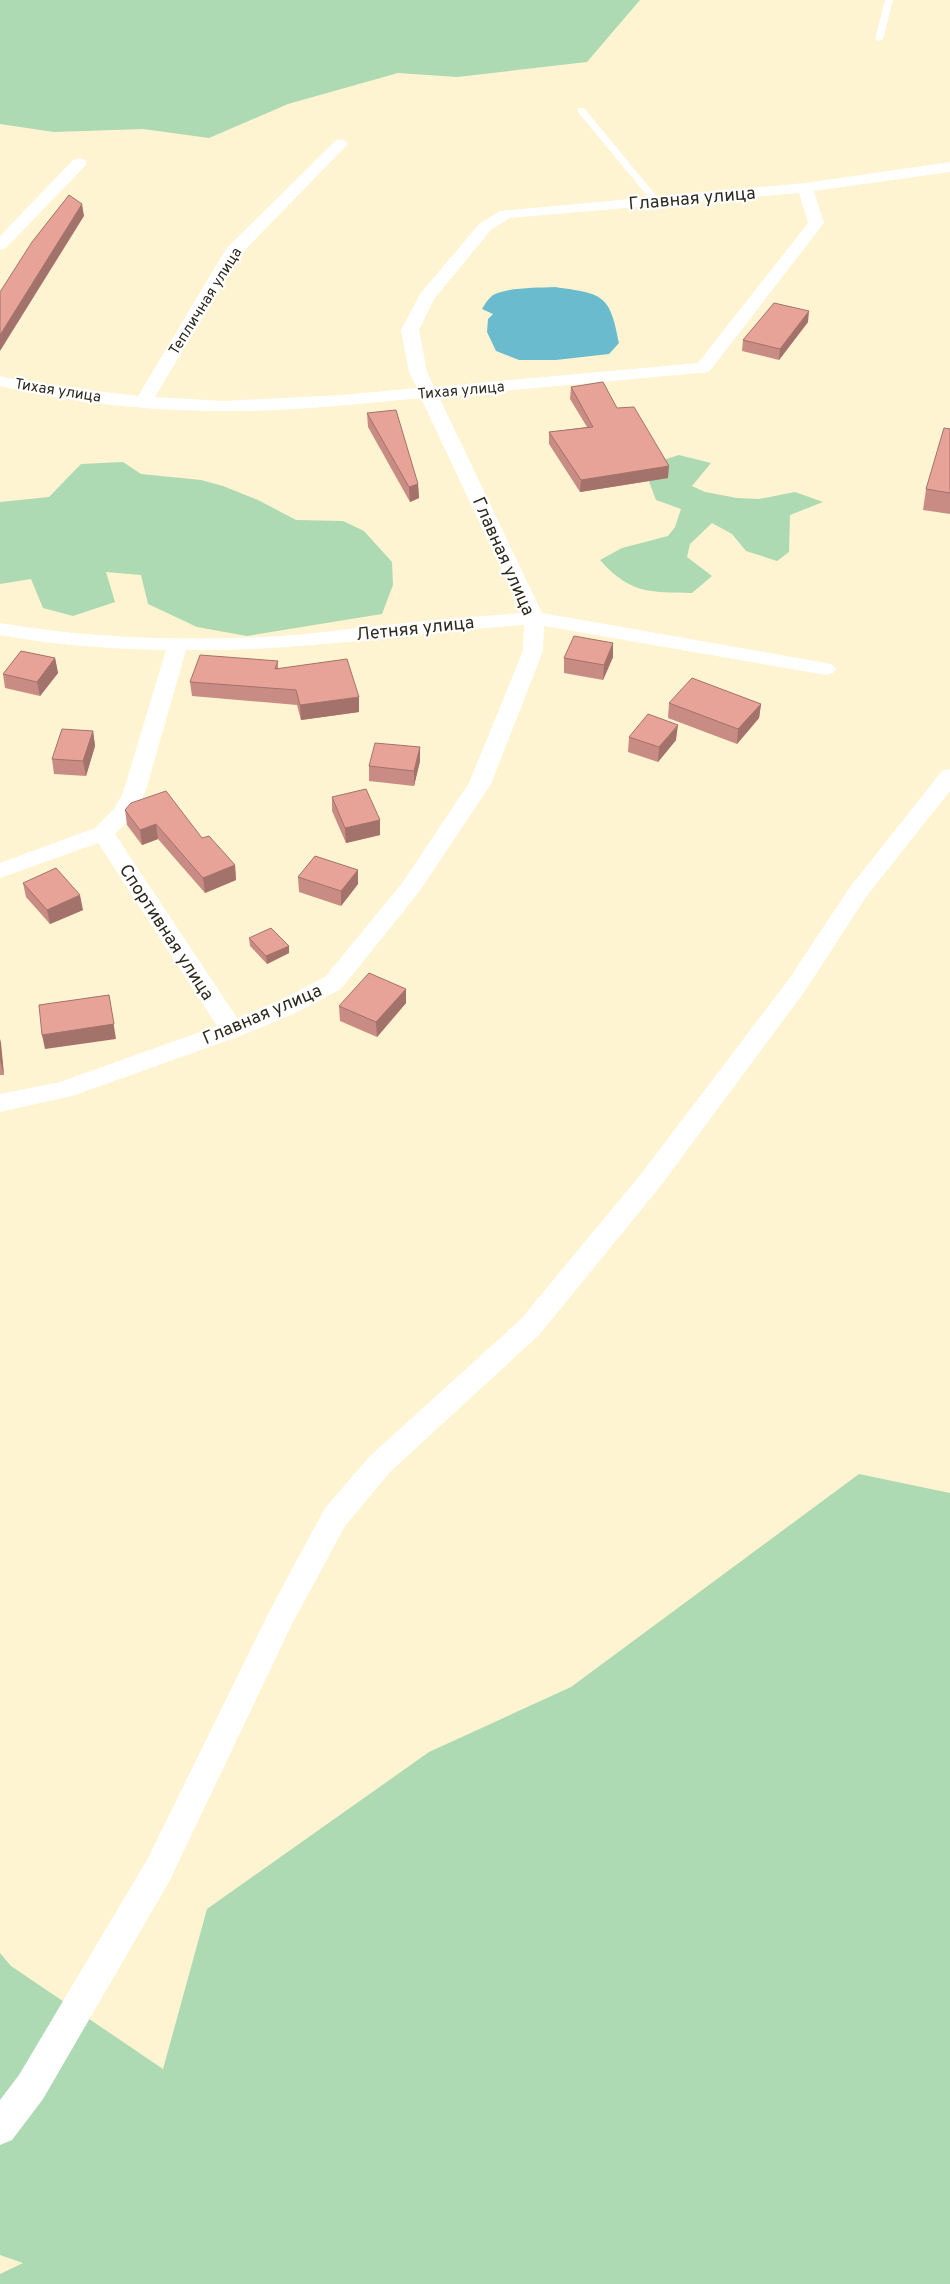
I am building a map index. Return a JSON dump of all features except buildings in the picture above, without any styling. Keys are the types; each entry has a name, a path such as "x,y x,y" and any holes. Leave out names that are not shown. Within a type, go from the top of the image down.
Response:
{"street":[{"name":"Тепличная улица","path":"143,402 232,253 340,144"},
{"path":"3,239 79,163"},
{"name":"Главная улица","path":"0,1103 63,1090 232,1030 284,1008 332,984 411,887 480,784 533,651 534,618 418,372 410,330 426,298 485,227 506,214 805,188 950,167"},
{"name":"Тихая улица","path":"0,381 30,388 143,402 224,406 428,392 703,368 816,224 805,188"},
{"name":"Летняя улица","path":"0,629 37,635 178,644 281,642 450,624 534,618 826,669"},
{"path":"0,871 103,833 123,813 134,793 178,644"},
{"path":"0,2128 31,2087 158,1870 281,1617 335,1517 380,1464 530,1327 650,1181 797,986 858,892 950,776"},
{"name":"Спортивная улица","path":"103,833 232,1030"}],"lane":[{"path":"879,39 889,0"},
{"path":"581,110 656,201"}],"green space":[{"path":"0,0 640,0 587,62 457,77 398,73 288,104 209,138 143,129 54,132 0,124"},
{"path":"679,455 711,463 692,486 705,492 737,498 759,499 795,492 823,502 790,515 789,552 777,561 746,551 732,534 712,523 690,544 687,557 712,576 692,593 641,589 621,579 600,560 622,548 668,536 675,527 681,509 656,500 647,476 663,460"},
{"path":"123,462 141,474 201,480 223,486 258,500 296,520 343,521 364,531 392,562 393,585 382,614 247,636 197,627 148,604 141,575 106,572 115,602 73,616 43,608 31,579 0,584 0,502 49,497 81,464"},
{"path":"859,1474 950,1493 950,2284 0,2284 0,2274 23,2263 0,2255 0,1953 11,1966 163,2069 207,1909 429,1752 571,1687"}],"water":[{"path":"555,287 594,295 607,305 612,314 619,343 609,354 556,360 519,360 496,351 487,332 488,319 493,314 482,309 489,299 495,294 509,290"}]}
